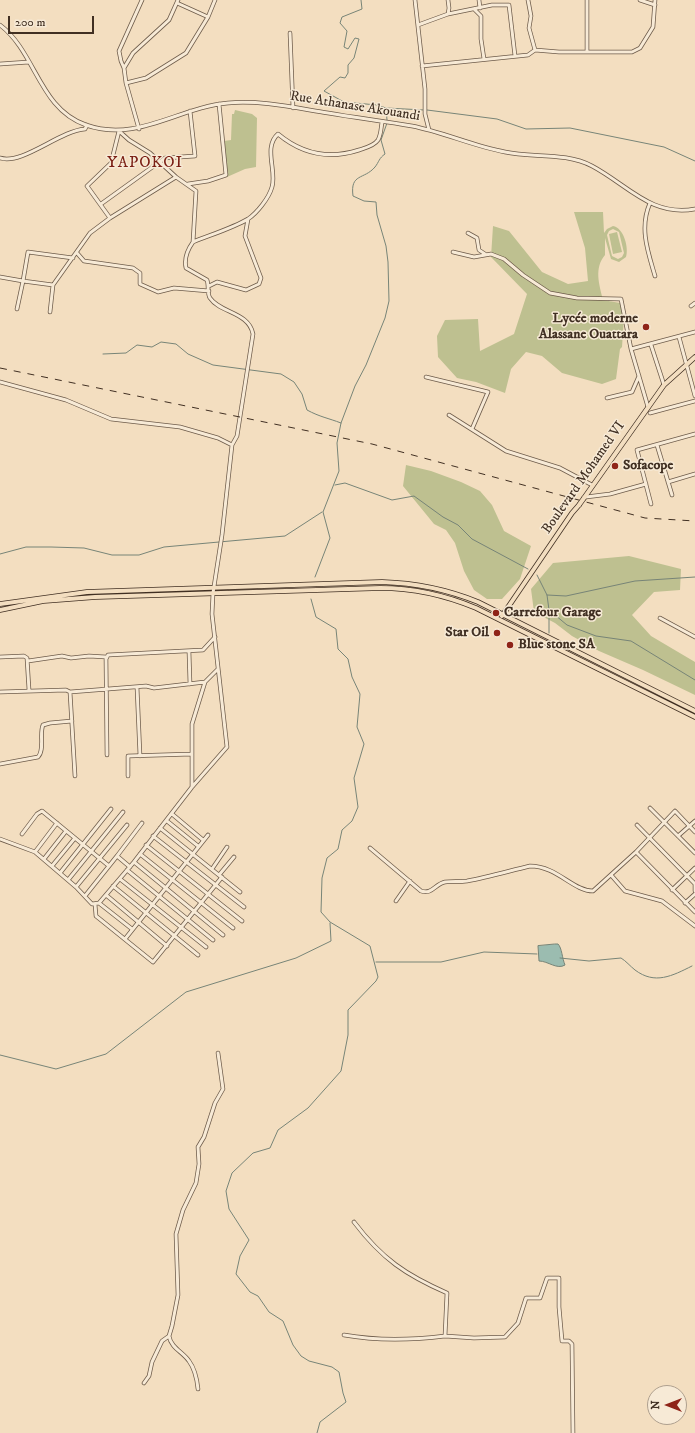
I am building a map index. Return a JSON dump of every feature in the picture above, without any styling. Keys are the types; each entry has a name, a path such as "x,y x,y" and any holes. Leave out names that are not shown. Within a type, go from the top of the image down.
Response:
{"main road":[{"name":"Boulevard Mohamed VI","path":"500,620 572,513 580,505 592,485 648,407 664,386 686,363 695,357"},
{"path":"0,604 87,592 214,586 382,582 416,584 461,595 503,614 695,710"},
{"path":"0,610 43,601 88,597 396,588 458,600 695,717"}],"street":[{"path":"140,128 126,83 124,68 119,51 142,0"},
{"path":"126,83 146,78 186,54 208,16 215,0"},
{"path":"415,0 425,89 425,114 428,130"},
{"path":"448,0 450,8 448,14"},
{"path":"479,0 480,8"},
{"path":"528,0 531,16 529,28 534,50"},
{"path":"587,0 587,52"},
{"path":"640,0 654,5"},
{"path":"422,66 528,55 534,50 559,52 632,52 640,48 654,27 655,0"},
{"path":"124,68 133,53 169,20 178,1 208,16"},
{"path":"418,25 448,14 503,4 510,6 515,56"},
{"path":"475,10 481,16 481,39 484,59"},
{"name":"Rue Athanase Akouandi","path":"0,25 14,38 45,90 56,105 70,117 87,126 119,131 140,128 190,111 219,104 245,103 293,108 428,130 503,152 581,161 604,173 650,203 665,210 674,211 695,209"},
{"path":"290,33 293,108"},
{"path":"0,64 29,62"},
{"path":"188,184 208,181 226,175 219,104"},
{"path":"101,204 165,158 195,156 190,111"},
{"path":"193,242 248,219 260,207 272,187 271,145 278,134 292,144 312,153 324,156 354,151 376,143 379,139 383,122"},
{"path":"0,158 7,160 17,157 69,133 85,129 87,126"},
{"path":"110,218 87,186 111,163 119,131 161,162 176,177 196,191 193,242 189,248 185,263 186,268 207,280 209,286 209,296 214,302 238,314 252,328 253,334 237,436 232,445 222,535 213,593 212,614 227,747 192,787 130,867 106,895 97,903 96,916 153,962 209,894 234,857"},
{"path":"50,312 54,285 90,233 110,218 176,177"},
{"path":"650,203 646,212 644,228 648,253 655,276"},
{"path":"209,286 217,282 246,290 259,284 262,278 245,236 248,219"},
{"path":"468,233 477,238 479,250 485,254 504,259 523,275 550,293 578,298 621,299 631,349 648,407"},
{"path":"16,309 28,252 73,258"},
{"path":"453,252 474,257 485,254"},
{"path":"77,253 84,261 133,268 140,273 140,284 158,292 174,288 209,292"},
{"path":"0,277 54,285"},
{"path":"691,306 695,303"},
{"path":"631,349 651,345 695,332"},
{"path":"679,337 695,396"},
{"path":"651,345 664,386"},
{"path":"607,398 632,392 639,376"},
{"path":"426,377 488,392 472,429"},
{"path":"0,382 66,400 111,419 180,427 218,438 232,445"},
{"path":"650,413 695,401"},
{"path":"449,415 506,451 560,468 592,485"},
{"path":"651,504 637,450 695,434"},
{"path":"657,444 672,495"},
{"path":"668,482 695,474"},
{"path":"585,497 610,494 646,484"},
{"path":"660,618 695,637"},
{"path":"28,661 62,656 71,658 89,656 106,657 118,653 132,655 148,652 189,652 203,650 215,637"},
{"path":"189,652 190,684"},
{"path":"0,657 24,656 28,661 29,690"},
{"path":"106,657 107,755"},
{"path":"192,787 192,724 205,682 218,669"},
{"path":"0,692 66,690 70,692 146,686 154,688 205,682"},
{"path":"137,687 140,756"},
{"path":"70,692 75,776"},
{"path":"0,764 38,757 41,752 41,731 43,725 72,721"},
{"path":"128,776 127,757 192,754"},
{"path":"650,808 695,853"},
{"path":"60,873 111,809"},
{"path":"22,834 41,811 109,866"},
{"path":"370,848 421,892 426,893 430,892 437,884 466,881 530,866 541,866 578,886 593,891 636,852 675,811 695,832"},
{"path":"68,880 123,812"},
{"path":"172,814 204,840"},
{"path":"167,821 198,846"},
{"path":"678,836 695,821"},
{"path":"85,896 142,823"},
{"path":"35,852 58,824"},
{"path":"76,887 127,825"},
{"path":"637,825 688,875 695,884 695,892 685,903"},
{"path":"160,828 240,892"},
{"path":"44,859 66,831"},
{"path":"125,939 178,870 208,835"},
{"path":"153,836 215,886 244,907"},
{"path":"52,866 75,838"},
{"path":"0,839 35,852 85,896 132,929"},
{"path":"146,845 242,921"},
{"path":"212,869 227,847"},
{"path":"636,852 695,912"},
{"path":"140,854 233,928"},
{"path":"117,856 130,867"},
{"path":"134,862 223,935"},
{"path":"672,890 695,868"},
{"path":"127,870 213,940"},
{"path":"611,875 625,891 662,901 695,926"},
{"path":"120,879 206,947"},
{"path":"396,901 410,881"},
{"path":"113,886 198,955"},
{"path":"106,895 139,921 167,946"},
{"path":"144,1383 149,1376 152,1362 161,1343 169,1336 178,1295 176,1234 183,1210 196,1183 199,1164 198,1147 204,1137 212,1109 223,1090 218,1054"},
{"path":"354,1222 370,1243 399,1268 426,1284 447,1293 445,1336"},
{"path":"344,1335 418,1340 445,1336 474,1338 505,1337 518,1324 526,1298 540,1298 546,1278 559,1278 559,1307 562,1341 569,1341 572,1344 573,1433"},
{"path":"169,1336 175,1348 186,1356 193,1367 198,1388"}],"green space":[{"path":"235,110 252,114 257,118 256,167 245,169 227,177 224,141 231,140 232,114 234,114"},
{"path":"574,212 603,212 604,233 607,229 613,226 620,230 625,239 627,249 626,257 619,262 611,259 605,238 605,255 599,265 598,271 603,300 620,303 624,317 622,347 620,349 616,379 602,384 562,373 542,356 526,352 511,369 505,393 476,382 457,378 438,357 437,336 445,320 478,319 480,351 514,334 527,294 491,257 493,226 509,231 542,272 568,284 588,281 585,248","holes":["613,229 619,232 624,253 622,257 618,259 612,256 607,235 609,231"]},
{"path":"617,232 622,252 613,254 609,234"},
{"path":"406,465 431,471 480,491 492,505 504,531 531,546 520,579 502,599 487,599 474,590 464,571 455,543 446,530 434,524 403,486"},
{"path":"629,556 681,569 680,590 654,592 632,615 651,636 695,662 695,695 599,651 572,636 555,623 534,612 531,589 553,563"}],"water":[{"path":"558,944 565,965 556,966 539,961 538,946"}],"waterway":[{"path":"361,0 362,9 342,17 340,23 347,31 344,47 348,49 355,38 359,39 354,58 348,65 348,73 345,78 340,77 324,91 344,102 377,105 386,108 387,120"},
{"path":"386,108 424,110"},
{"path":"427,110 497,119 526,129 570,128 664,147 695,161"},
{"path":"315,577 330,538 323,512 339,471 337,443 341,423 355,386 366,365 385,318 389,301 386,246 377,215 376,202 364,201 353,196 353,189 356,180 371,171 385,154 381,140 387,123"},
{"path":"103,354 126,353 137,345 152,347 161,342 176,344 188,354 213,365 281,374 294,382 302,394 307,410 341,423"},
{"path":"335,485 345,483 392,500 414,496 443,517 458,525 472,539 528,569"},
{"path":"0,554 26,547 51,547 84,548 112,555 139,555 164,547 285,536 322,512"},
{"path":"537,575 547,595 549,610 567,625 596,636 631,641 695,680"},
{"path":"547,595 566,596 635,581 695,577"},
{"path":"311,599 316,617 336,629 338,649 348,659 352,677 360,694 357,727 364,744 354,778 358,807 352,821 342,830 338,849 327,858 322,878 321,912 330,922 370,946 378,977 376,981 348,1010 348,1035 341,1071 308,1108 278,1130 270,1148 253,1153 232,1173 226,1191 229,1209 249,1240 240,1256 236,1274 250,1292 258,1296 269,1312 283,1321 293,1345 301,1356 309,1361 332,1367 339,1372 346,1402 320,1422 317,1433"},
{"path":"549,610 549,633"},
{"path":"0,1055 56,1069 106,1054 186,992 296,958 331,941 330,923"},
{"path":"376,962 441,962 484,952 537,954"},
{"path":"560,958 589,961 621,958 642,975 657,978 670,976 692,966"}],"railway":[{"path":"0,368 372,444 645,518 695,521"}],"place":[{"name":"Lycée moderne Alassane Ouattara","path":"646,327"},
{"name":"Sofacope","path":"615,466"},
{"name":"Carrefour Garage","path":"496,613"},
{"name":"Star Oil","path":"497,633"},
{"name":"Blue stone SA","path":"510,645"}],"district":[{"name":"YAPOKOI","path":"145,164"}]}
